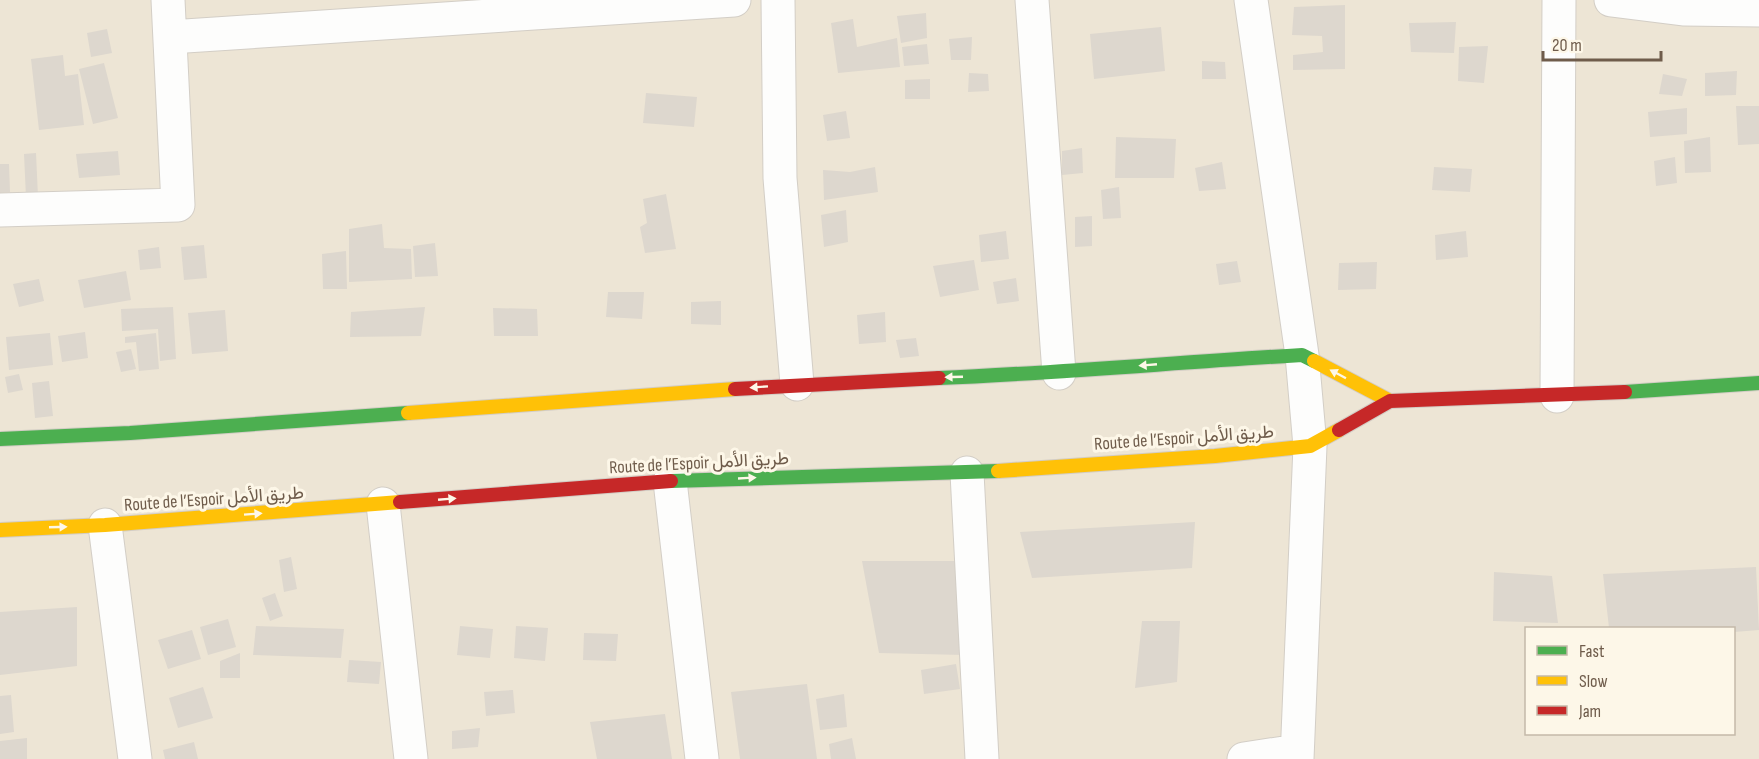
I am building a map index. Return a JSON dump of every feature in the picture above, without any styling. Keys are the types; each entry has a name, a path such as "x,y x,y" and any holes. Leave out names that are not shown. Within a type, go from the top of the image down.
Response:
{"highway":[{"path":"0,439 130,433 797,384 1059,373 1172,362 1302,355"},
{"name":"Route de l’Espoir طريق الأمل","path":"1302,355 1390,401"},
{"name":"Route de l’Espoir طريق الأمل","path":"0,530 105,525 670,481 801,475 967,473 1215,456 1310,446 1390,401 1557,396 1759,383"}],"street":[{"path":"0,210 178,205 168,0"},
{"path":"170,37 735,0"},
{"path":"778,0 780,178 797,384"},
{"path":"1032,0 1059,373"},
{"path":"1244,759 1297,755 1310,446 1302,355 1251,0"},
{"path":"1557,396 1559,0"},
{"path":"1611,0 1683,9 1759,10"},
{"path":"967,473 982,759"},
{"path":"670,481 702,759"},
{"path":"383,504 411,759"},
{"path":"105,525 135,759"}],"shaded area":[{"path":"0,0 1759,0 1759,759 0,759"}],"building":[{"path":"1345,5 1345,69 1293,70 1293,55 1323,52 1322,36 1292,35 1294,7"},
{"path":"926,13 927,38 901,43 897,16"},
{"path":"853,19 857,47 897,38 900,67 838,73 831,23"},
{"path":"1456,22 1454,53 1411,52 1409,23"},
{"path":"1161,27 1165,71 1094,79 1090,34"},
{"path":"107,29 112,53 91,57 87,33"},
{"path":"972,37 971,60 951,60 949,39"},
{"path":"927,44 929,64 904,66 902,47"},
{"path":"1488,46 1484,83 1458,81 1459,47"},
{"path":"63,55 65,76 78,74 84,125 39,130 31,59"},
{"path":"1202,61 1225,62 1226,79 1202,79"},
{"path":"104,63 118,118 93,124 79,69"},
{"path":"1737,71 1736,95 1705,96 1705,73"},
{"path":"969,73 988,74 989,91 968,92"},
{"path":"1663,74 1687,79 1682,96 1659,94"},
{"path":"930,79 930,99 905,99 905,80"},
{"path":"646,93 697,97 694,127 643,123"},
{"path":"1736,106 1759,106 1759,144 1738,145"},
{"path":"1687,108 1687,134 1650,137 1648,112"},
{"path":"846,111 850,138 827,141 823,115"},
{"path":"1116,137 1176,139 1174,178 1115,178"},
{"path":"1710,137 1711,172 1685,173 1684,141"},
{"path":"1082,148 1083,173 1062,175 1062,151"},
{"path":"118,151 120,175 79,178 76,154"},
{"path":"36,153 38,197 26,197 24,154"},
{"path":"1675,157 1677,183 1656,186 1654,161"},
{"path":"1222,162 1226,189 1199,191 1195,168"},
{"path":"0,164 9,164 10,192 0,193"},
{"path":"875,167 878,192 824,200 823,170 850,172"},
{"path":"1434,167 1472,169 1470,192 1432,190"},
{"path":"1119,187 1121,218 1103,219 1101,190"},
{"path":"666,194 676,249 645,253 640,227 647,223 643,199"},
{"path":"846,210 848,242 824,247 821,215"},
{"path":"1092,216 1092,246 1075,247 1075,217"},
{"path":"382,224 384,248 411,249 412,279 349,282 349,229"},
{"path":"1006,231 1009,259 981,262 979,235"},
{"path":"1466,231 1468,257 1436,260 1435,235"},
{"path":"435,243 438,276 415,277 413,246"},
{"path":"204,245 207,278 184,280 181,247"},
{"path":"159,247 161,268 140,270 138,250"},
{"path":"346,251 347,289 323,289 322,254"},
{"path":"974,260 979,290 940,297 933,266"},
{"path":"1237,261 1241,282 1219,285 1216,264"},
{"path":"1377,262 1376,289 1338,290 1339,263"},
{"path":"126,271 131,300 84,308 78,280"},
{"path":"1016,278 1019,301 997,304 993,282"},
{"path":"39,279 44,301 19,307 13,284"},
{"path":"608,292 644,292 642,319 606,317"},
{"path":"721,301 721,325 691,324 691,302"},
{"path":"173,307 176,359 160,361 158,329 122,331 121,309"},
{"path":"425,307 421,336 350,337 351,312"},
{"path":"493,308 537,309 538,336 494,336"},
{"path":"225,310 228,351 192,354 188,313"},
{"path":"885,312 886,342 859,344 857,315"},
{"path":"85,332 88,358 62,362 58,336"},
{"path":"50,333 53,365 9,370 6,337"},
{"path":"156,333 159,369 139,371 136,342 125,343 125,337"},
{"path":"916,338 919,356 900,358 896,340"},
{"path":"131,349 136,369 121,372 116,352"},
{"path":"19,374 23,390 8,393 5,377"},
{"path":"49,381 53,416 35,418 32,383"},
{"path":"1195,522 1192,568 1032,578 1020,532"},
{"path":"291,557 297,589 284,592 279,560"},
{"path":"862,561 957,561 964,655 879,653"},
{"path":"1756,567 1759,630 1735,632 1735,627 1609,627 1603,574"},
{"path":"1494,572 1552,576 1558,623 1493,621"},
{"path":"275,593 283,616 270,621 262,598"},
{"path":"77,607 77,666 0,675 0,612"},
{"path":"228,619 236,647 208,655 200,627"},
{"path":"1142,621 1180,621 1177,682 1135,688"},
{"path":"256,626 344,629 341,658 253,655"},
{"path":"460,626 493,629 490,658 457,655"},
{"path":"516,626 548,628 545,661 514,658"},
{"path":"192,630 201,659 168,669 158,640"},
{"path":"584,633 618,634 616,661 583,660"},
{"path":"240,653 240,678 220,678 220,661"},
{"path":"349,660 381,662 379,684 347,682"},
{"path":"956,664 960,689 924,694 921,670"},
{"path":"807,684 817,759 740,759 731,692"},
{"path":"203,687 213,718 178,728 169,698"},
{"path":"513,690 515,713 486,716 484,692"},
{"path":"844,694 847,727 820,730 816,699"},
{"path":"11,695 14,732 0,734 0,696"},
{"path":"665,714 672,759 597,759 590,722"},
{"path":"480,728 478,747 452,749 452,731"},
{"path":"27,738 27,759 0,759 0,741"},
{"path":"852,738 856,759 831,759 829,744"},
{"path":"194,742 198,759 165,759 163,750"}],"traffic: fast":[{"path":"939,378 1302,355 1314,361"},
{"path":"1625,392 1759,383"},
{"path":"0,439 130,433 408,413"},
{"path":"671,481 998,471"}],"traffic: slow":[{"path":"1314,361 1390,401"},
{"path":"408,413 735,389"},
{"path":"998,471 1215,456 1310,446 1339,430"},
{"path":"0,530 105,525 400,502"}],"traffic: jam":[{"path":"735,389 939,378"},
{"path":"1339,430 1390,401 1625,392"},
{"path":"400,502 671,481"}]}
